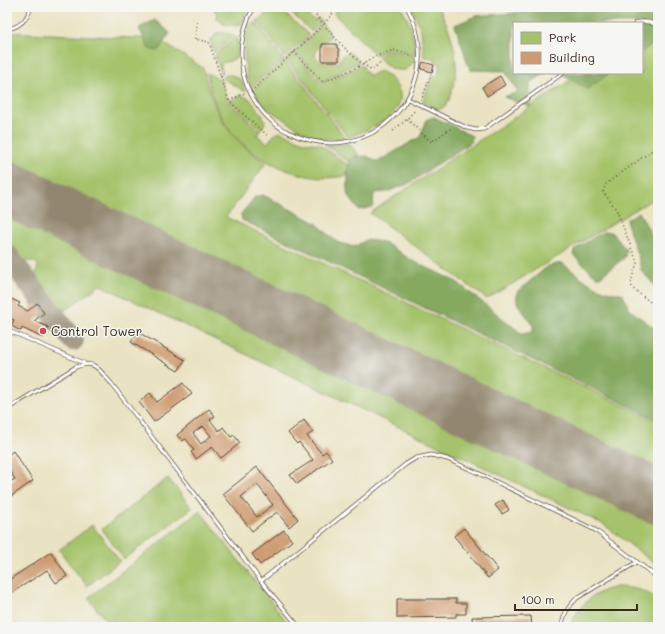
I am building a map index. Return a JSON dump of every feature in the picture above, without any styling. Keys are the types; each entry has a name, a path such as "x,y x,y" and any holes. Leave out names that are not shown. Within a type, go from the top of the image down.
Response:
{"lane":[{"path":"7,28 13,28 21,24 28,16 31,7"},
{"path":"254,7 244,28 241,50 242,71 249,91 260,110 276,125 300,137 315,142 326,143 348,141 378,129 391,119 402,108 408,99 416,79 420,58 418,36 414,21 407,7"},
{"path":"478,7 516,9 521,7"},
{"path":"640,22 646,21 655,24 658,27"},
{"path":"408,99 467,128 476,130 484,129 563,74"},
{"path":"7,330 84,364 90,364 97,368 111,383 261,581 299,627"},
{"path":"7,409 64,373 84,364"},
{"path":"261,581 406,464 424,455 447,459 595,530 658,578"},
{"path":"562,627 565,612 577,598 637,562"}],"path":[{"path":"323,7 315,14 340,44 372,70 381,62"},
{"path":"229,101 253,90 324,24 333,13 334,7"},
{"path":"196,22 195,39 210,42 229,101 267,135"},
{"path":"294,52 323,82 362,65 376,56 394,50 420,58"},
{"path":"221,78 225,70"},
{"path":"407,119 432,142 457,123"},
{"path":"658,146 606,184 603,192 616,209 637,262 630,282 632,288 658,308"}],"green space":[{"path":"215,7 243,7 247,12 241,24 236,26 228,25 223,24 217,18 218,12 214,11"},
{"path":"275,7 278,7 309,35 285,57 257,21"},
{"path":"285,7 311,7 307,14 314,21 318,18 322,22 312,32"},
{"path":"336,7 401,7 412,30 416,54 391,49 376,55 334,14"},
{"path":"411,7 438,7 453,43 456,58 455,77 449,100 445,106 439,110 425,103 423,100 432,76 438,77 440,63 435,62 435,58 424,57 421,30"},
{"path":"528,7 658,7 658,40 643,50 643,22 513,22 513,74 544,74 530,83 530,107 504,97 518,92 505,71 470,70 455,25 476,16 526,12"},
{"path":"155,20 170,33 158,51 149,49 139,28"},
{"path":"255,22 283,59 251,88 246,73 245,49 249,26"},
{"path":"323,24 329,31 330,37 317,48 315,56 320,62 339,63 342,56 350,52 359,62 322,82 295,51"},
{"path":"658,31 658,196 487,299 370,213 579,74 643,74 643,33"},
{"path":"7,32 157,39 203,68 212,98 224,123 241,144 266,163 226,217 658,422 658,471 7,161"},
{"path":"221,32 234,36 214,53 210,39 213,39 216,33"},
{"path":"236,37 238,43 237,55 234,59 221,63 222,76 215,55"},
{"path":"391,51 416,56 415,61 405,70 393,69 387,66 378,57"},
{"path":"294,52 321,84 361,65 370,76 378,72 384,73 393,81 400,93 401,97 397,108 392,114 378,124 363,132 348,137 286,59"},
{"path":"284,60 345,137 335,139 312,137 269,110 261,103 253,90"},
{"path":"207,73 221,80 228,102 260,131 257,135 267,143 275,134 281,132 304,142 319,144 348,165 347,176 321,178 299,174 272,164 247,148 227,127 220,114"},
{"path":"563,74 609,74 587,89"},
{"path":"226,75 232,75 241,80 246,91 222,78"},
{"path":"241,95 250,99 262,115 265,121 261,129 230,101"},
{"path":"434,117 472,136 471,142 408,184 386,192 374,193 373,207 359,210 347,194 349,162 355,157 367,156 377,162 420,137 427,119"},
{"path":"349,144 360,156 354,156 348,161 325,145"},
{"path":"263,195 316,223 337,242 354,247 366,240 384,242 411,260 457,282 522,334 533,332 533,325 517,303 517,292 548,266 562,263 590,283 605,291 622,293 630,310 658,331 658,420 242,220 241,214 255,197"},
{"path":"7,210 658,519 658,566 603,524 100,285 60,314 31,278 37,271 38,265 35,262 29,261 20,263 7,246"},
{"path":"639,212 655,241 658,253 658,289 641,270 626,220"},
{"path":"603,232 611,232 626,249 625,257 600,277 597,277 573,255 574,250"},
{"path":"168,478 192,508 124,559 102,529"},
{"path":"200,511 291,627 111,627 88,598"},
{"path":"92,525 120,561 87,586 59,550"},
{"path":"617,587 639,590 658,600 658,627 570,627 577,612 588,600 601,592"}],"building":[{"path":"322,44 337,44 337,48 339,49 339,61 322,61"},
{"path":"423,62 434,65 432,72 421,69"},
{"path":"500,76 505,85 487,96 482,87"},
{"path":"7,297 20,303 18,306 28,311 37,303 44,313 34,321 48,327 47,334 43,338 22,328 21,331 11,326 14,320 7,317"},
{"path":"138,332 185,360 178,371 131,342"},
{"path":"183,383 192,394 154,422 139,402 150,393 157,402"},
{"path":"209,409 215,416 210,420 219,431 223,427 231,437 234,435 240,443 221,458 212,447 196,459 191,452 194,450 186,439 182,441 177,435","holes":["203,426 211,436 201,444 193,433"]},
{"path":"304,420 313,432 307,436 322,454 326,451 332,459 297,484 290,475 313,460 299,442 297,444 288,433"},
{"path":"13,451 33,481 7,499 7,484 15,479 7,468 7,456"},
{"path":"257,467 298,519 289,527 277,512 252,531 223,494","holes":["257,484 273,505 257,517 241,497"]},
{"path":"503,500 509,510 502,514 495,505"},
{"path":"464,528 498,570 488,578 454,536"},
{"path":"284,530 292,541 260,565 252,554"},
{"path":"51,552 67,576 56,583 47,570 7,596 7,581"},
{"path":"397,599 456,599 456,603 466,603 466,614 456,614 456,617 397,618"},
{"path":"531,616 532,627 473,627 472,617"}],"taxiway":[{"path":"7,255 73,340"}],"runway":[{"path":"7,188 658,497"}],"place":[{"name":"Control Tower","path":"43,331"}]}
